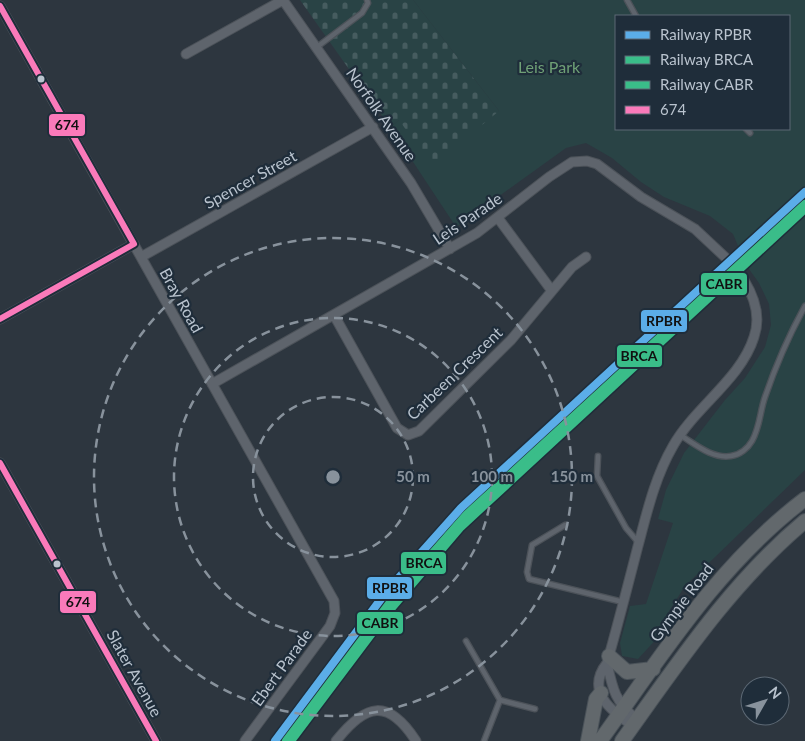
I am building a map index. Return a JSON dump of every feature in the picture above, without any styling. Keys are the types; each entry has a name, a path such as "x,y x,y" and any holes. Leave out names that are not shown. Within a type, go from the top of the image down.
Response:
{"highway":[{"name":"Gympie Road","path":"600,741 695,609 726,572 759,538 805,499"},
{"path":"622,741 705,626 739,584 771,551 805,521"},
{"path":"608,660 626,672 653,668"},
{"path":"588,741 596,698 601,693"}],"street":[{"name":"Norfolk Avenue","path":"283,0 411,183 450,250"},
{"path":"186,54 283,0"},
{"name":"Bray Road","path":"0,6 331,593 335,609"},
{"name":"Spencer Street","path":"141,257 373,127"},
{"name":"Leis Parade","path":"212,384 450,250 498,218 572,162 587,160 598,164 635,194 695,230 726,258"},
{"path":"498,218 552,291"},
{"path":"0,319 134,244"},
{"name":"Carbeen Crescent","path":"334,315 397,428 408,435 419,431 504,347 572,267 586,257"},
{"path":"635,723 608,705 601,693 599,681 601,671 608,660 658,478 680,435 733,373 754,339 757,312 751,292 744,280"},
{"name":"Slater Avenue","path":"0,463 156,741"},
{"name":"Ebert Parade","path":"245,741 330,626 335,609"},
{"path":"608,660 613,691 621,712"},
{"path":"336,741 353,722 367,712 375,711 389,712 397,716 416,741"}],"lane":[{"path":"316,47 362,13 368,3 367,0"},
{"path":"627,0 635,15"},
{"path":"680,435 710,453 720,456 735,455 746,448 755,434 764,399 786,344 805,306"},
{"path":"598,456 597,476 626,528 639,543"},
{"path":"565,525 532,545 526,572 529,579 623,602"},
{"path":"466,640 500,700 535,708"},
{"path":"484,741 500,700"}],"green space":[{"path":"300,0 413,0 499,111 432,166 399,120 390,127"},
{"name":"Leis Park","path":"413,0 805,0 805,470 685,586 666,616 661,634 638,659 622,656 620,643 630,606 646,604 673,523 658,519 666,490 684,453 725,400 745,378 765,347 771,325 769,304 759,283 746,265 733,234 710,216 664,197 641,182 612,158 586,143 566,148 456,227 390,127 399,120 499,111"}],"tunnel":[{"path":"726,258 744,280"}],"railway":[{"path":"283,741 370,622 425,554 490,488 604,385"}],"rail line":[{"name":"RPBR","path":"275,741 387,591 461,508 805,192"},
{"name":"BRCA","path":"286,741 394,597 467,514 805,204"},
{"name":"CABR","path":"291,741 385,616 461,527 805,209"}],"transit line":[{"name":"674","path":"0,6 134,244"},
{"name":"674","path":"0,319 134,244"},
{"name":"674","path":"0,463 156,741"}]}
